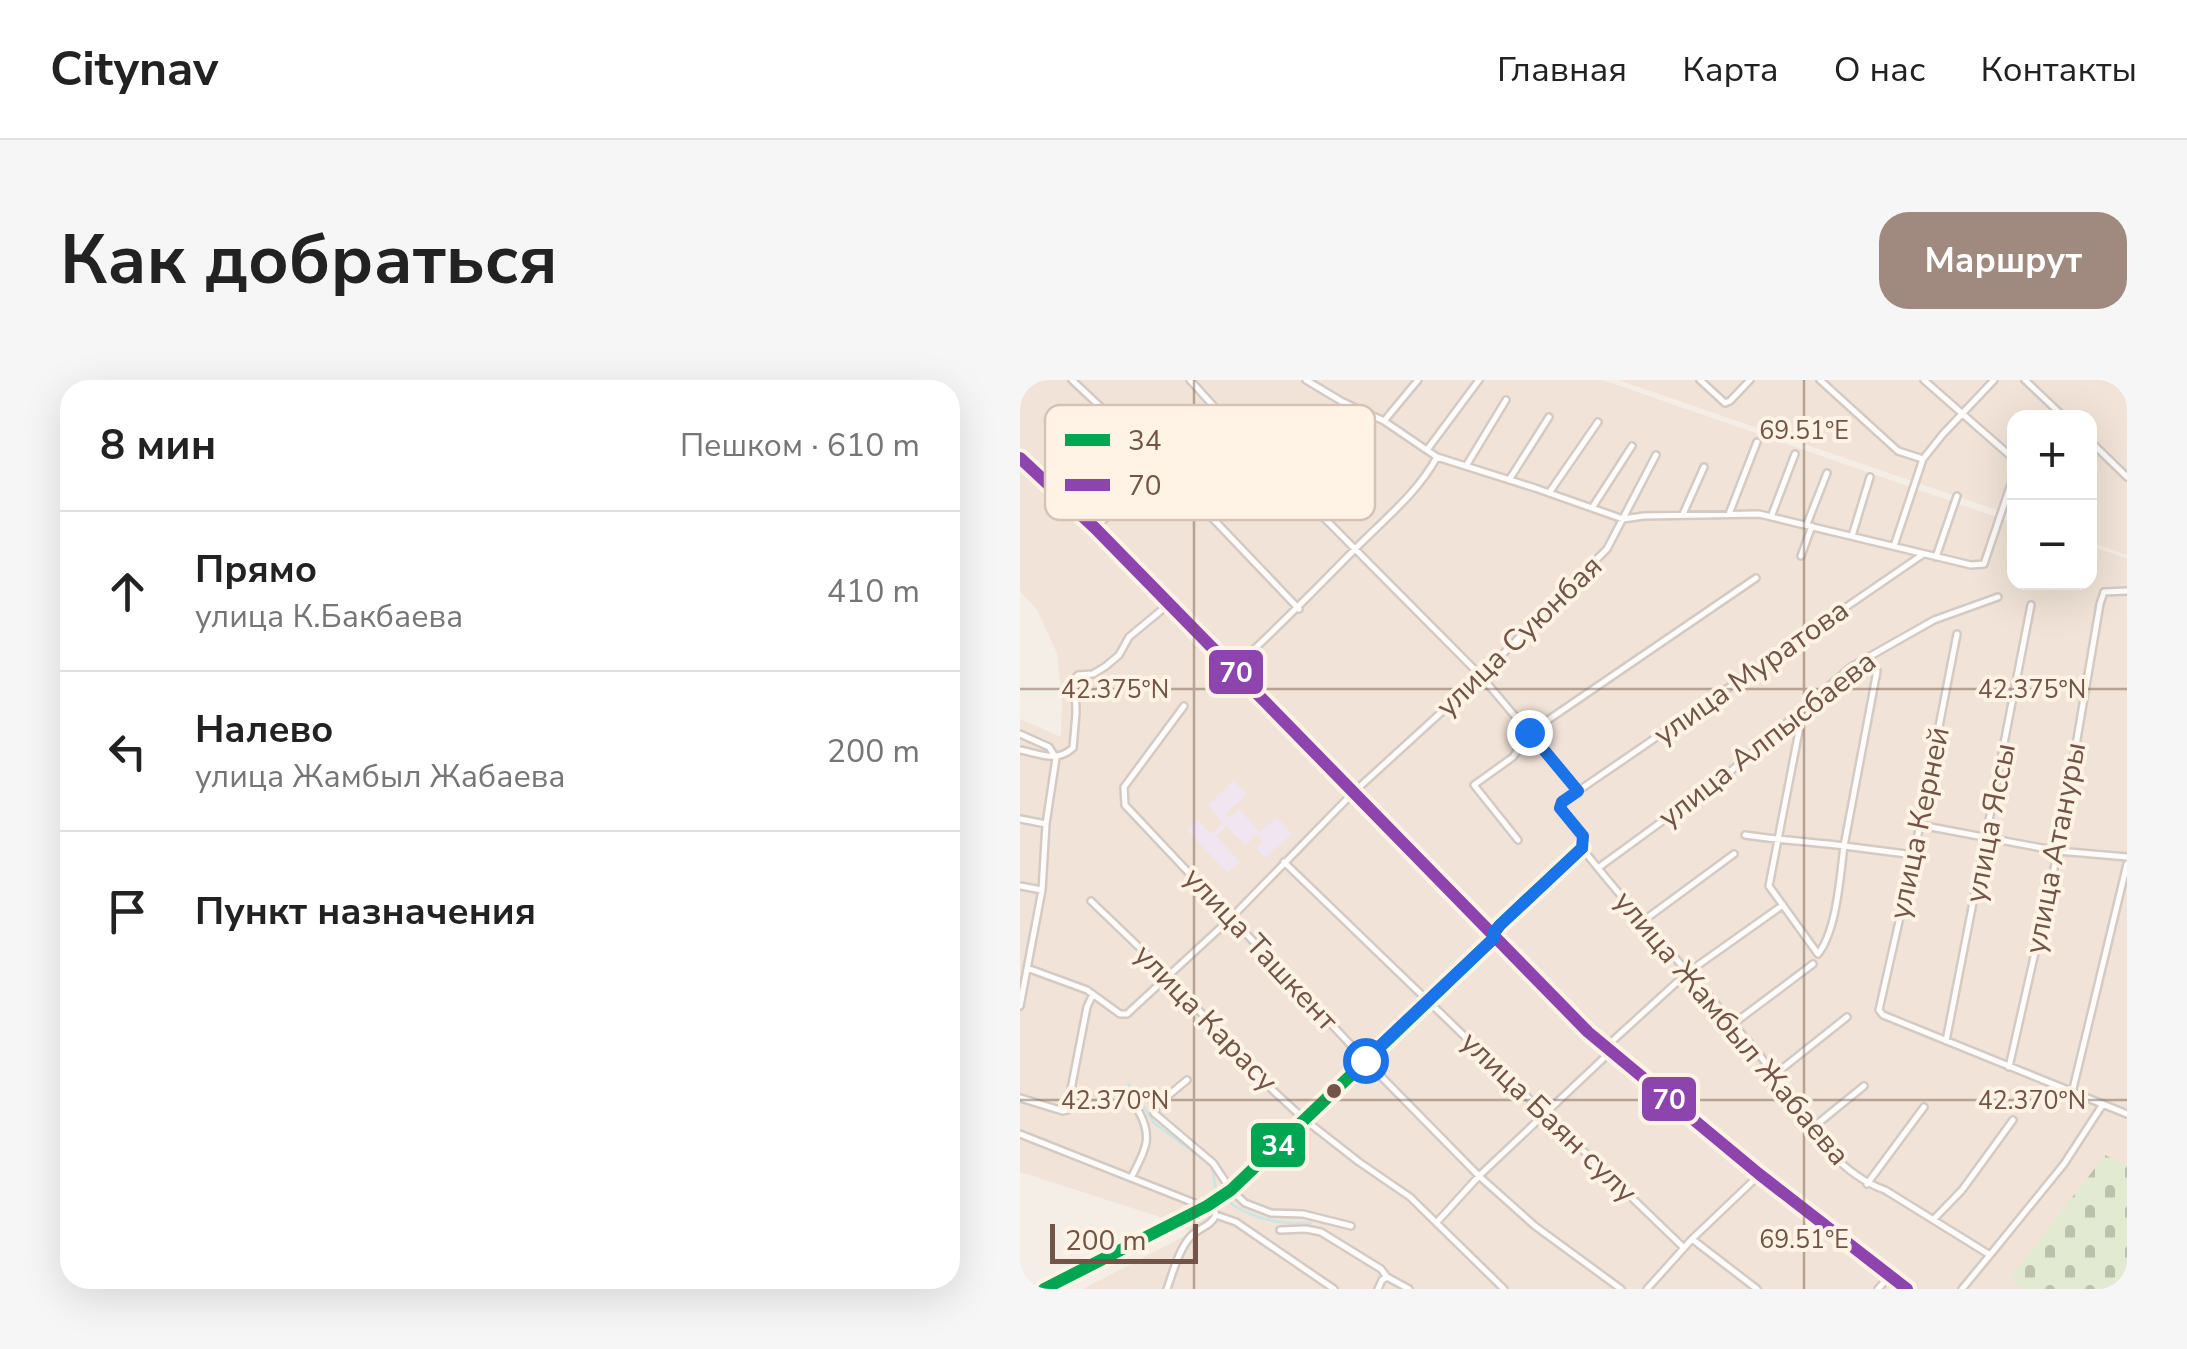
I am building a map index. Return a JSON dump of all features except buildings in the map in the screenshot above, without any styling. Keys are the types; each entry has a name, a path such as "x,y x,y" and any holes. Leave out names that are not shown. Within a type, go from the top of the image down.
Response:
{"highway":[{"path":"1020,458 1045,483"},
{"path":"1020,466 1045,487"},
{"path":"1083,520 1164,608 1606,1051 1882,1285 1897,1289"},
{"path":"1085,520 1233,669 1350,796"},
{"path":"1606,1051 1906,1289"}],"street":[{"path":"1072,380 1099,405"},
{"path":"1190,380 1212,405"},
{"path":"1306,380 1350,405"},
{"path":"1384,421 1418,380"},
{"path":"1426,451 1479,380"},
{"path":"1700,380 1725,403 1750,380"},
{"path":"1820,380 1898,451 1923,459"},
{"path":"1924,380 2007,453"},
{"path":"1894,546 1923,459 1994,380"},
{"path":"2025,380 2056,410"},
{"path":"1466,466 1506,400"},
{"path":"1375,417 1437,457 1623,519 1759,514 1971,565 1984,564 2007,495"},
{"path":"1509,480 1549,417"},
{"path":"1549,493 1598,422"},
{"path":"1728,514 1757,442"},
{"path":"1592,508 1632,446"},
{"path":"2097,448 2127,477"},
{"path":"1771,517 1795,454"},
{"name":"улица Суюнбая","path":"1093,994 1120,1014 1127,1014 1231,918 1350,796 1481,676 1606,549 1656,455"},
{"path":"1233,669 1407,497 1437,457"},
{"path":"1682,514 1704,467"},
{"path":"1801,556 1827,472"},
{"path":"1852,536 1870,477"},
{"path":"1936,557 1957,496"},
{"path":"1095,528 1103,520"},
{"path":"1214,520 1298,608"},
{"path":"1326,520 1481,676 1578,791"},
{"name":"улица Муратова","path":"1578,791 1923,554"},
{"path":"1518,840 1474,785 1513,757 1527,731 1756,578"},
{"name":"улица Атануры","path":"2009,1067 2058,851 2100,604 2104,592 2127,591"},
{"name":"улица Алпысбаева","path":"1598,868 1731,772 1851,667 1934,620 1998,598"},
{"name":"улица Яссы","path":"1946,1041 2031,605"},
{"path":"1020,750 1056,758 1073,748 1074,679 1106,666 1119,655 1129,637 1164,608"},
{"name":"улица Керней","path":"1946,1041 1879,1010 1957,634"},
{"path":"1799,731 1769,886 1818,954 1826,945 1834,911 1876,671"},
{"name":"улица Ташкент","path":"1184,706 1124,787 1125,805 1480,1176 1535,1226 1622,1289"},
{"path":"1020,734 1050,747 1056,758 1042,890 1020,1006"},
{"name":"улица Жамбыл Жабаева","path":"1578,791 1560,808 1583,836 1582,848 1734,1024 1840,1162 1867,1184 1886,1190 1990,1256"},
{"path":"1020,819 1046,824"},
{"path":"1920,825 2127,860 2072,1093"},
{"path":"1745,835 1914,855"},
{"path":"1044,1289 1231,1190 1492,940 1500,925 1582,848"},
{"path":"1643,921 1734,854"},
{"name":"улица Баян сулу","path":"1284,862 1684,1248"},
{"path":"1020,886 1042,890"},
{"name":"улица Карасу","path":"1091,901 1168,975 1251,1070 1304,1119 1410,1197 1504,1289"},
{"path":"1437,1222 1687,973 1783,904"},
{"path":"1020,955 1029,957"},
{"path":"1734,1024 1813,964"},
{"path":"1020,1098 1067,1110 1093,994 1027,968"},
{"path":"1774,1075 1847,1017"},
{"path":"1946,1041 2127,1114"},
{"path":"1187,1080 1158,1104 1154,1113 1213,1163 1244,1203 1262,1211 1303,1214 1351,1226"},
{"path":"1811,1129 1864,1086"},
{"path":"1962,1289 2064,1164 2102,1104"},
{"path":"1867,1184 1924,1107"},
{"path":"1132,1178 1146,1146 1146,1124 1139,1112"},
{"path":"1934,1219 1962,1190 2014,1120"},
{"path":"1020,1134 1213,1208 1216,1215 1236,1222 1334,1289"},
{"path":"1647,1289 1756,1179"},
{"path":"1167,1289 1192,1236 1216,1215"},
{"path":"1280,1230 1321,1232 1409,1289"},
{"path":"1692,1240 1757,1289"},
{"path":"1378,1289 1387,1278"}],"shaded area":[{"path":"1020,380 1603,380 2007,521 2007,590 2097,590 2097,548 2127,558 2127,1289 1083,1289 1192,1232 1160,1217 1020,1172 1020,719 1061,737 1057,653 1037,610 1020,591"},
{"path":"1618,380 2127,380 2127,555 2097,544 2097,410 2007,410 2007,514"},
{"path":"1234,781 1247,794 1226,814 1229,818 1239,809 1260,832 1277,817 1292,834 1265,858 1256,848 1263,842 1257,835 1245,845 1227,826 1216,836 1240,862 1227,873 1187,830 1198,820 1211,834 1223,823 1208,805"}],"green space":[{"path":"2105,1155 2127,1166 2127,1289 2023,1289 2011,1277"}],"waterway":[{"path":"1129,1084 1154,1123 1212,1166 1215,1186 1220,1192"},
{"path":"1227,1201 1267,1219 1311,1223"}],"transit line":[{"name":"70","path":"1020,458 1045,481"},
{"name":"70","path":"1086,520 1588,1032 1759,1174 1907,1289"},
{"name":"34","path":"1044,1289 1231,1190 1494,938 1500,925 1582,848"}],"route":[{"path":"1365,1060 1582,848 1583,836 1560,808 1578,791 1529,732"}]}
